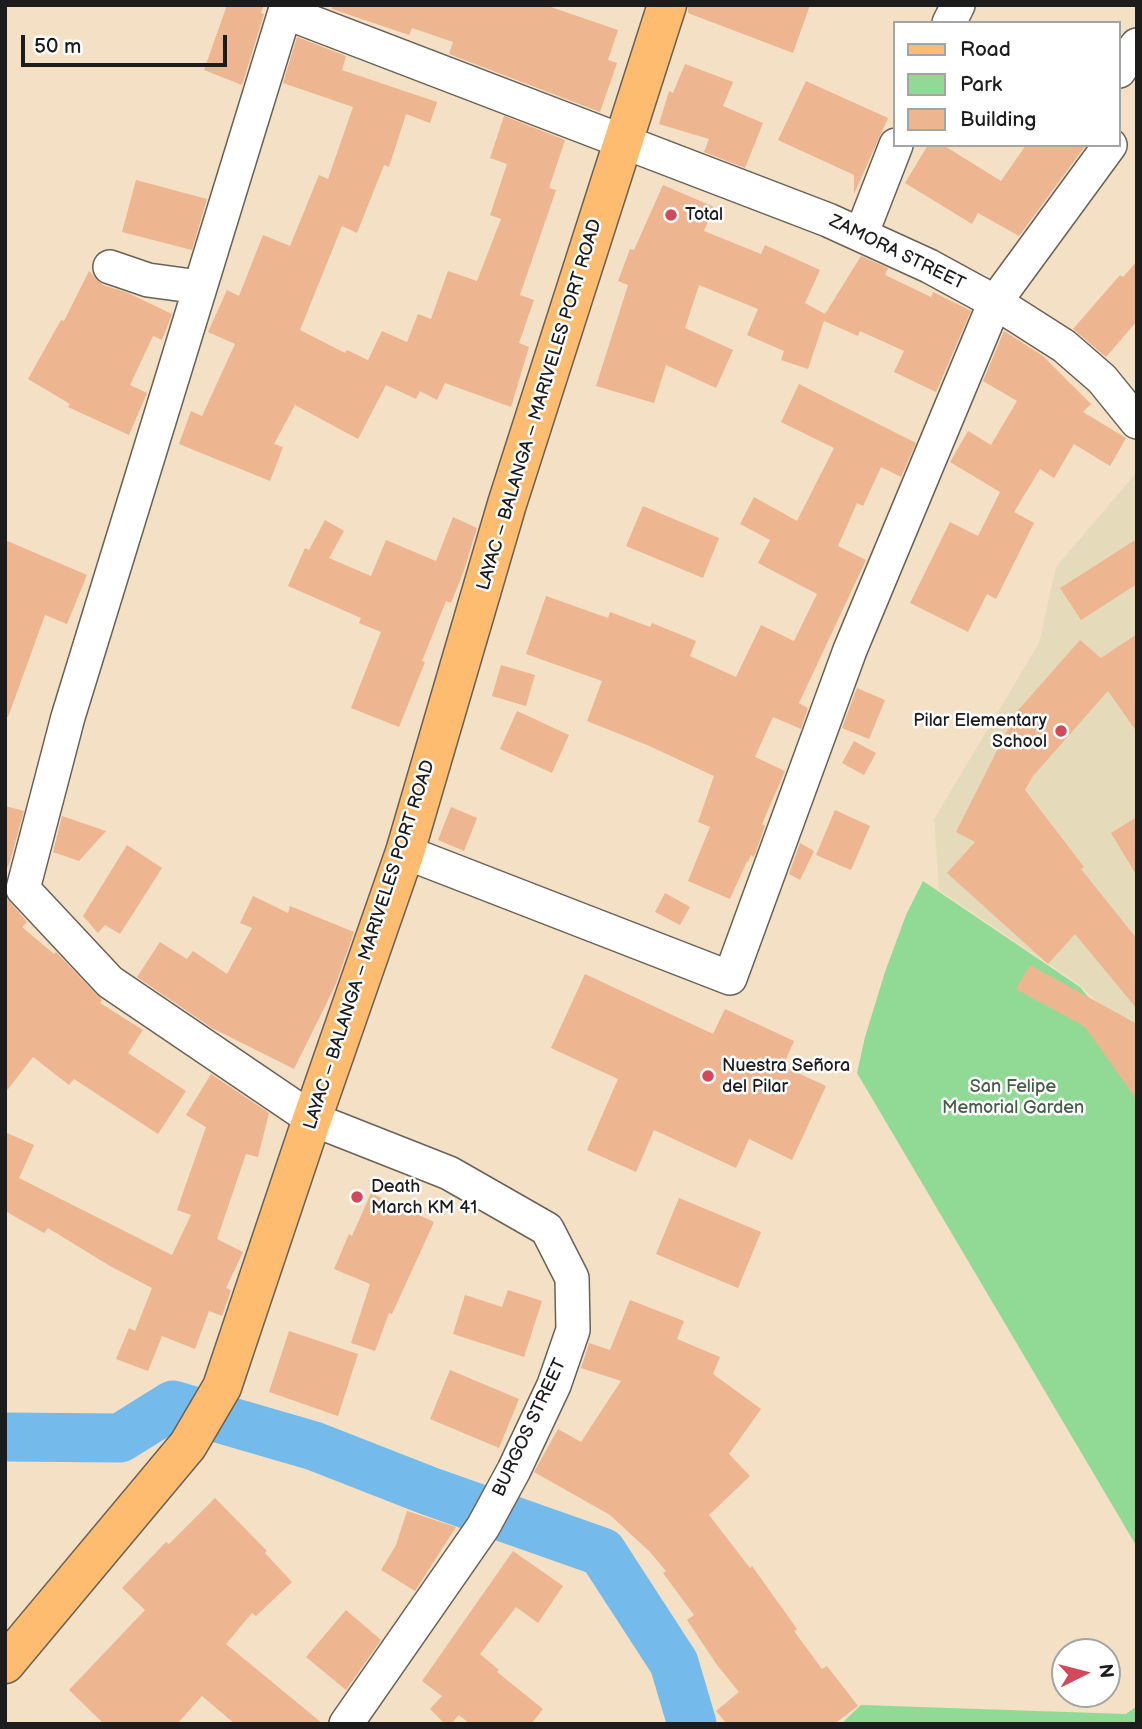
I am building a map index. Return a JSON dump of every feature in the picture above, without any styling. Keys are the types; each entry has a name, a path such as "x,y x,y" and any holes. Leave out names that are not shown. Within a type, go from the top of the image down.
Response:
{"main road":[{"name":"LAYAC – BALANGA – MARIVELES PORT ROAD","path":"5,1664 188,1445 222,1387 405,852 507,504 667,5"}],"street":[{"path":"950,21 958,5"},
{"name":"ZAMORA STREET","path":"286,9 828,220 929,266 995,302 1064,346 1102,379 1137,422"},
{"path":"110,267 148,280 199,287 286,9"},
{"path":"1121,68 1137,45"},
{"path":"1121,139 1137,151"},
{"path":"861,235 896,147"},
{"path":"405,852 730,978 850,650 995,302 1109,147"},
{"name":"BURGOS STREET","path":"199,287 68,717 23,888 110,982 312,1119 449,1173 547,1229 572,1279 573,1330 554,1385 514,1470 483,1527 346,1724"}],"shaded area":[{"name":"Pilar Elementary School","path":"1137,472 1137,1041 1081,986 939,890 934,819 1039,643 1056,567"}],"green space":[{"name":"San Felipe Memorial Garden","path":"923,881 1080,987 1137,1057 1137,1547 857,1073 885,972 906,915"},
{"path":"861,1705 1126,1714 1137,1706 1137,1724 841,1724"}],"building":[{"path":"227,5 264,5 261,13 264,14 242,85 204,70"},
{"path":"332,5 545,5 618,30 608,60 617,63 600,112 449,54 453,42 412,28 409,35 332,9"},
{"path":"688,5 810,5 793,53 688,13"},
{"path":"297,37 346,56 342,70 437,102 430,123 406,114 389,167 384,165 357,233 342,226 300,330 345,353 347,350 368,360 382,331 407,342 418,314 431,319 448,271 477,281 501,219 490,215 507,164 490,158 504,116 565,140 549,188 556,190 520,295 534,300 519,343 529,347 511,407 445,383 437,400 420,391 416,399 386,385 358,439 295,405 274,444 283,447 270,481 179,444 191,411 202,416 235,344 208,332 227,290 239,296 263,235 290,246 319,175 328,179 353,107 283,83"},
{"path":"685,64 733,82 723,106 763,123 745,168 704,152 709,139 659,124 669,91 673,93"},
{"path":"806,81 888,118 854,194 854,175 778,140"},
{"path":"927,147 946,147 1001,181 1025,147 1085,147 1019,236 978,213 972,224 905,183"},
{"path":"136,180 207,199 192,250 122,232"},
{"path":"663,185 714,207 704,231 761,254 765,245 820,270 805,303 825,314 861,256 888,268 885,275 931,297 933,292 971,311 936,392 894,372 904,351 860,331 858,336 824,321 808,369 781,360 784,351 747,335 758,309 699,285 685,328 733,350 716,388 666,365 654,403 596,386 628,285 618,281 630,249 634,250"},
{"path":"1137,261 1137,321 1106,357 1073,329 1120,275 1123,277"},
{"path":"89,271 103,285 128,293 172,314 162,340 153,336 130,385 147,393 129,435 68,407 70,404 28,379 61,320 64,321"},
{"path":"1004,331 1043,356 1091,404 1083,412 1126,438 1110,466 1074,444 1054,478 1040,469 1014,512 1034,523 996,599 987,594 968,632 910,603 950,522 978,536 1000,492 950,462 968,431 991,445 1017,401 983,381"},
{"path":"799,384 916,443 901,477 881,467 863,506 857,503 838,546 866,560 799,703 808,708 801,729 773,717 755,757 785,771 762,824 765,826 754,857 751,855 747,861 730,899 688,881 710,827 698,822 714,776 587,721 602,681 526,654 546,596 608,618 610,612 650,627 652,623 696,641 690,656 736,677 761,625 794,641 817,594 758,563 770,540 740,524 754,497 797,521 834,448 781,422"},
{"path":"643,506 719,538 703,578 626,546"},
{"path":"453,517 477,528 463,573 451,603 446,601 399,727 351,708 381,632 359,623 361,618 288,586 305,548 309,550 325,520 344,531 329,558 371,576 386,540 436,561"},
{"path":"1137,539 1137,584 1081,620 1060,588"},
{"path":"5,540 87,575 67,624 45,615 8,717 5,716"},
{"path":"1137,634 1137,732 1108,691 1033,776 1025,790 1084,867 1081,869 1137,939 1137,1009 1075,934 1048,964 947,873 975,842 956,832 1009,727 1006,724 1080,640 1101,658"},
{"path":"501,665 535,675 526,706 492,696"},
{"path":"857,688 885,700 869,739 842,728"},
{"path":"517,711 569,735 552,773 500,749"},
{"path":"854,741 876,753 864,775 842,763"},
{"path":"5,806 24,811 9,865 5,870"},
{"path":"451,807 477,818 464,851 438,840"},
{"path":"835,810 870,826 851,870 816,855"},
{"path":"62,816 106,831 79,861 53,852"},
{"path":"1137,817 1137,876 1111,833"},
{"path":"800,843 814,851 800,880 789,874"},
{"path":"127,845 162,868 120,934 105,925 98,933 83,916"},
{"path":"665,893 690,907 680,925 655,912"},
{"path":"5,896 27,922 22,927 54,954 56,952 102,1000 100,1003 143,1030 128,1053 186,1091 158,1134 74,1079 69,1085 33,1057 5,1093"},
{"path":"253,896 288,913 290,906 354,932 335,986 294,1069 212,1028 137,977 160,942 187,959 193,951 227,974 252,928 240,923"},
{"path":"1030,965 1137,1024 1137,1100 1085,1027 1016,989"},
{"name":"Nuestra Señora del Pilar","path":"585,974 713,1034 725,1009 794,1041 783,1066 826,1086 792,1160 749,1139 736,1168 654,1130 636,1172 587,1150 618,1079 551,1048"},
{"path":"211,1074 269,1113 258,1157 246,1154 217,1239 243,1252 226,1288 231,1290 222,1316 209,1311 195,1349 162,1336 148,1371 116,1359 129,1328 135,1331 152,1288 48,1228 44,1233 5,1211 5,1132 34,1145 19,1178 172,1255 191,1215 177,1210 206,1127 186,1115"},
{"path":"371,1193 434,1222 392,1314 389,1313 375,1351 351,1343 370,1284 334,1269"},
{"path":"679,1198 761,1232 738,1288 656,1254"},
{"path":"508,1290 542,1301 524,1357 453,1334 465,1295 502,1307"},
{"path":"630,1300 684,1321 677,1339 720,1357 713,1374 761,1409 729,1454 750,1476 709,1515 750,1568 752,1566 822,1669 827,1666 858,1706 834,1724 727,1724 716,1711 739,1692 687,1620 694,1615 663,1573 666,1571 649,1551 610,1515 534,1472 558,1429 581,1442 621,1381 581,1368 589,1343 610,1350"},
{"path":"289,1331 358,1354 338,1416 269,1392"},
{"path":"450,1370 519,1399 499,1448 430,1419"},
{"path":"215,1498 267,1551 265,1553 292,1582 256,1616 252,1613 226,1644 323,1724 235,1724 202,1696 177,1724 104,1724 69,1690 145,1610 122,1588 166,1542 169,1544"},
{"path":"407,1511 456,1527 415,1591 381,1570 396,1545"},
{"path":"513,1551 563,1586 538,1623 516,1607 480,1654 499,1670 497,1672 543,1709 531,1724 470,1724 459,1715 451,1724 445,1724 430,1709 442,1696 422,1681"},
{"path":"346,1610 381,1640 346,1690 306,1657"}],"waterway":[{"path":"5,1437 120,1438 173,1405 314,1446 429,1491 602,1552 674,1663 692,1724"}],"place":[{"name":"Total","path":"671,215"},
{"name":"Pilar Elementary School","path":"1061,731"},
{"name":"Nuestra Señora del Pilar","path":"708,1076"},
{"name":"Death March KM 41","path":"357,1197"}]}
